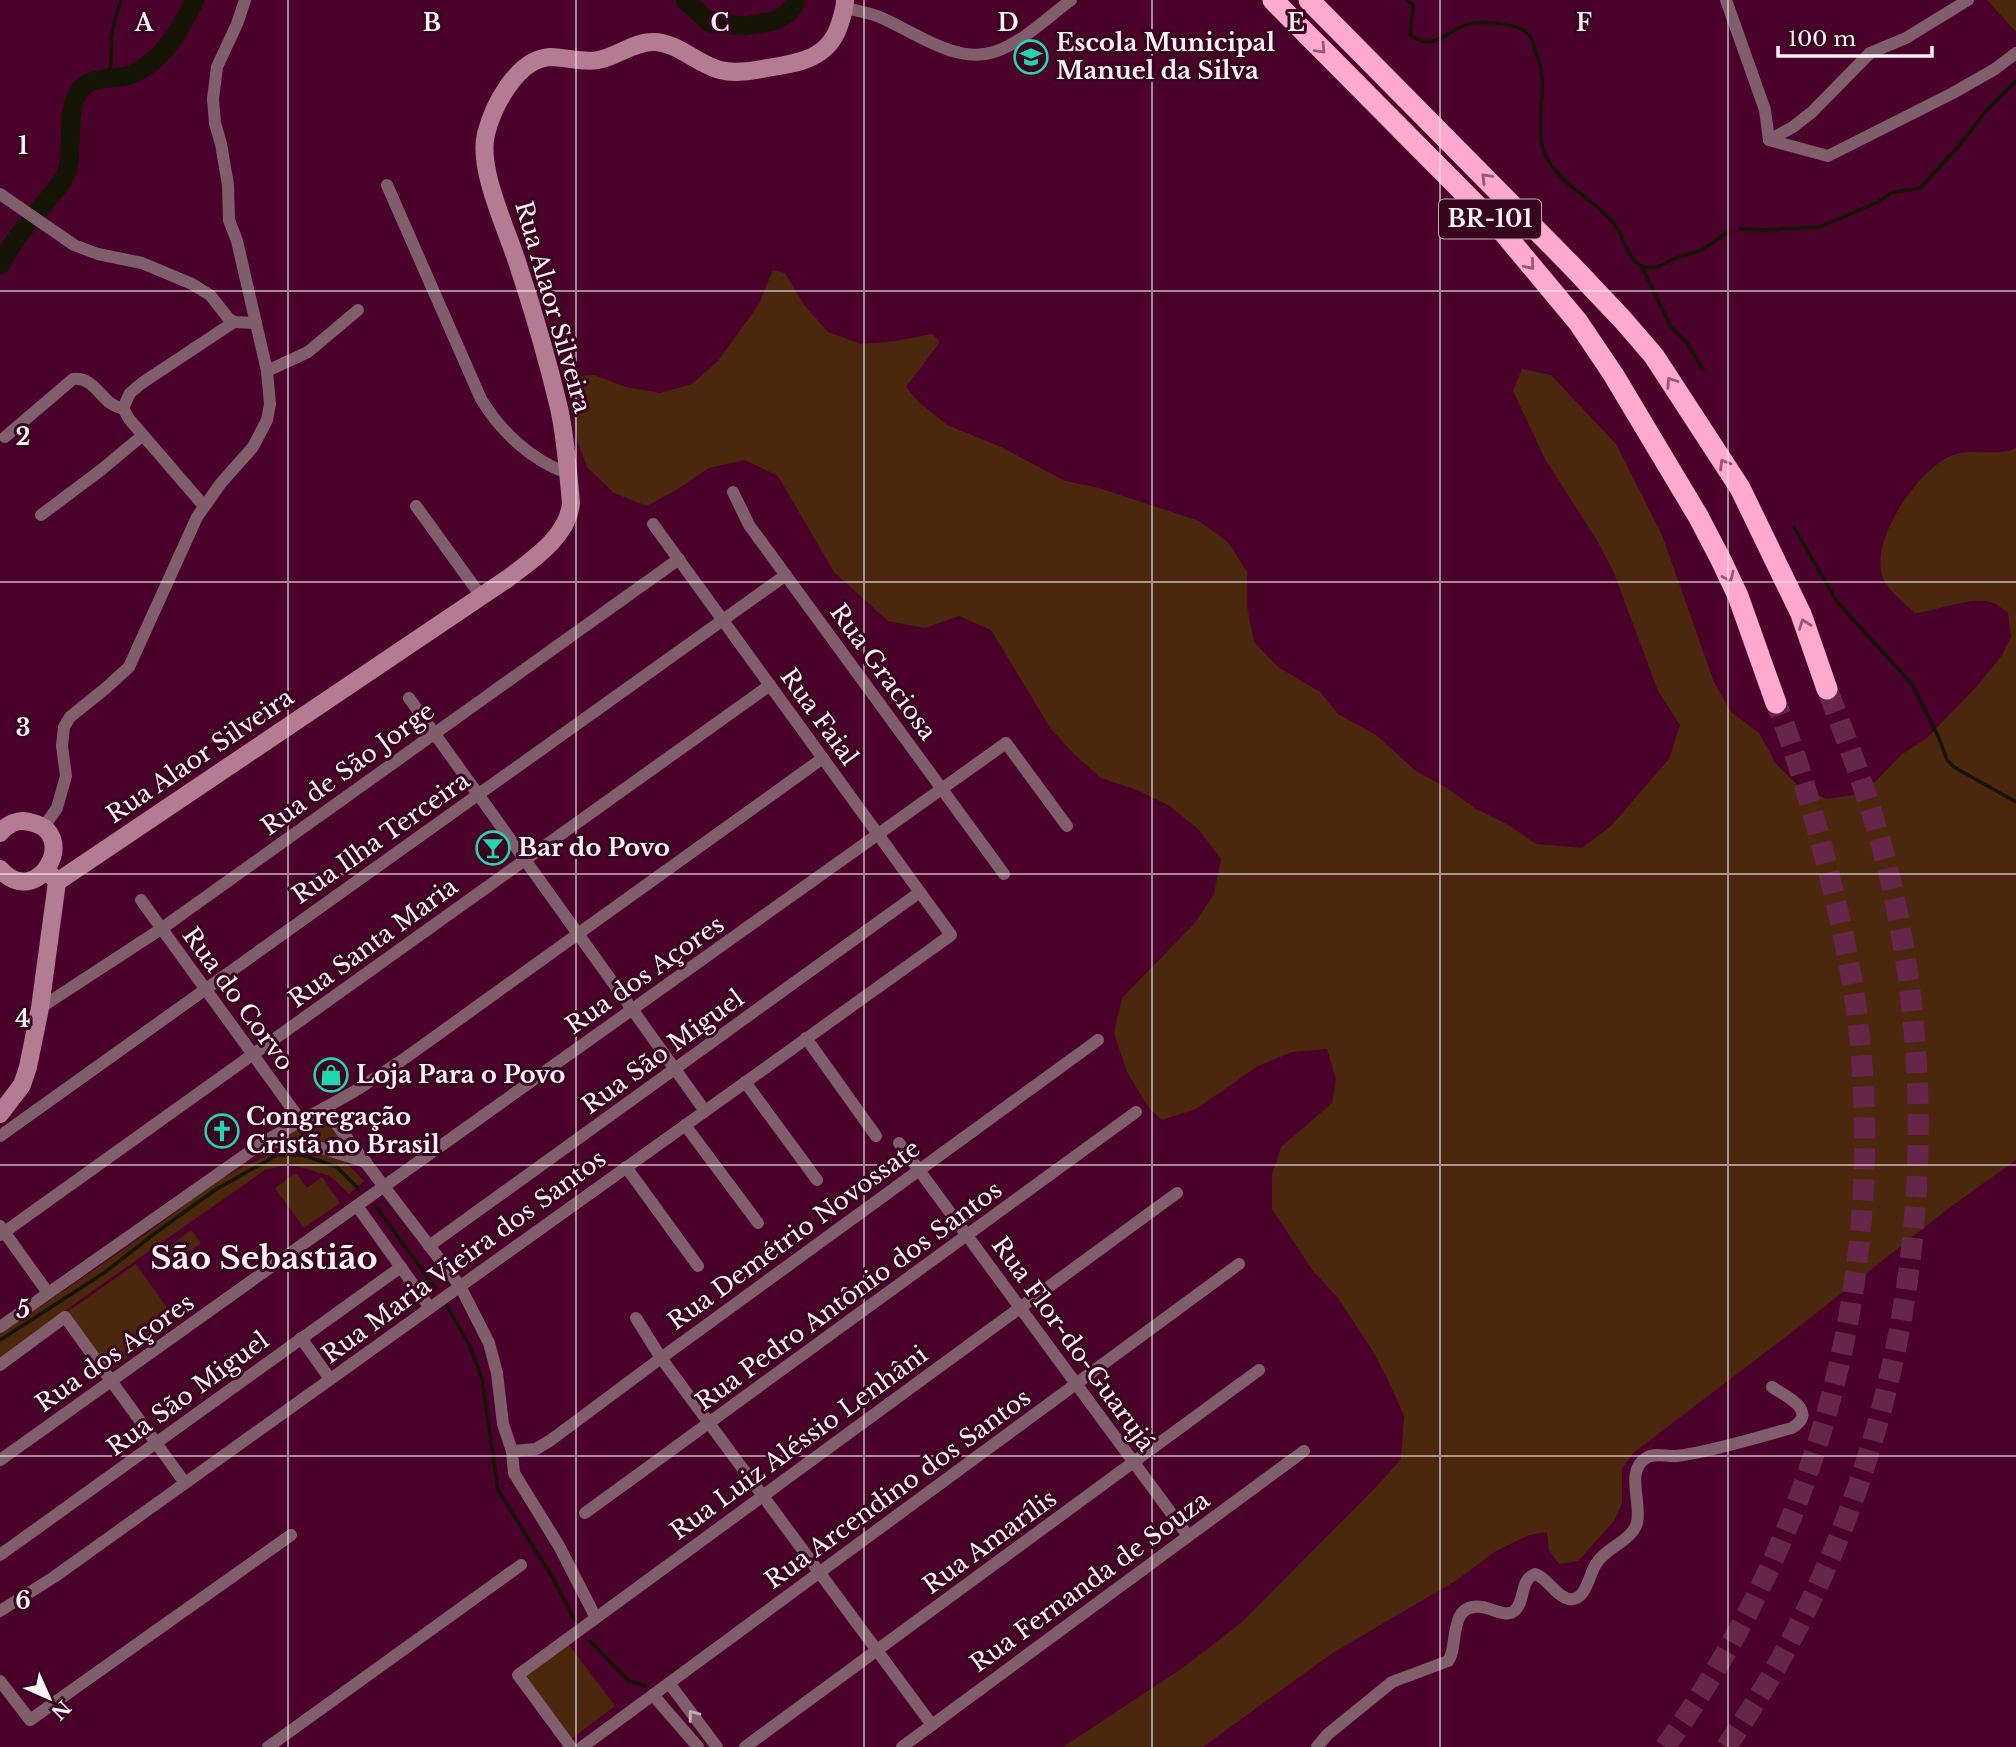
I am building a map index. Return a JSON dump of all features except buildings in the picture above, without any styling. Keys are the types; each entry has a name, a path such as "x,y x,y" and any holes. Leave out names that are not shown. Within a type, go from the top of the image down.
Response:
{"highway":[{"name":"BR-101","path":"1273,0 1503,232 1578,322 1613,374 1698,516 1721,560 1738,596 1776,703"},
{"name":"BR-101","path":"1310,0 1570,264 1654,356 1740,488 1801,614 1827,689"}],"street":[{"path":"43,828 57,808 66,776 62,746 64,727 70,717 129,667 186,538 204,506 262,434 270,404 267,371 237,241 229,220 228,185 212,99 217,67 245,0"},
{"path":"845,4 879,16 962,54 977,56 1014,42 1071,0"},
{"path":"1726,0 1765,110 1769,140"},
{"path":"1769,140 1812,113 1870,53 1929,25 1968,0"},
{"name":"Rua Alaor Silveira","path":"0,869 9,877 20,880 52,876 481,596 533,559 560,533 570,513 559,407 520,269 485,170 483,153 496,104 516,76 537,60 549,57 594,61 643,43 654,42 668,44 720,71 752,71 797,63 817,57 828,47 836,34 845,4"},
{"path":"1769,140 1828,156 1838,153 1953,93 1995,69 2016,53"},
{"path":"387,185 489,413 497,424 525,448 554,468 567,473"},
{"path":"1,196 41,220 74,245 127,259 192,284 211,295 229,319 234,322 256,323"},
{"path":"267,371 308,352 358,310"},
{"path":"123,408 130,393 142,383 234,322"},
{"path":"5,438 73,379 86,380 111,404 123,408 129,419 204,506"},
{"path":"41,515 143,435"},
{"name":"Rua Graciosa","path":"733,492 742,513 1004,874"},
{"path":"416,506 481,596"},
{"name":"Rua Faial","path":"653,524 951,934"},
{"name":"Rua de São Jorge","path":"40,1008 161,929 678,559"},
{"name":"Rua Ilha Terceira","path":"0,1136 786,575"},
{"name":"Rua Santa Maria","path":"1,1231 253,1055 770,685"},
{"path":"409,698 705,1111"},
{"name":"Rua dos Açores","path":"0,1460 1006,743 1067,825"},
{"path":"0,1327 265,1141 401,1061 823,758"},
{"path":"0,833 8,825 20,821 32,822 43,828 51,837 54,848 40,1008 28,1068 22,1085 0,1114"},
{"name":"Rua São Miguel","path":"429,1246 920,892"},
{"name":"Rua do Corvo","path":"141,900 300,1121"},
{"name":"Rua Maria Vieira dos Santos","path":"0,1611 54,1577 951,934"},
{"path":"806,1038 876,1136"},
{"name":"Rua Demétrio Novossate","path":"512,1451 536,1449 551,1440 1097,1040"},
{"path":"745,1082 817,1180"},
{"path":"324,1108 460,1286 489,1343 497,1373 502,1418 512,1451 514,1473 559,1546 596,1618"},
{"name":"Rua Pedro Antônio dos Santos","path":"585,1513 1136,1112"},
{"path":"685,1125 758,1223"},
{"path":"265,1141 312,1145 366,1162"},
{"name":"Rua Flor-do-Guarujá","path":"899,1143 1188,1536"},
{"path":"626,1167 698,1266"},
{"name":"Rua Luiz Aléssio Lenhâni","path":"571,1747 518,1675 1177,1193"},
{"path":"357,1206 430,1308"},
{"path":"1,1231 48,1293"},
{"name":"Rua Arcendino dos Santos","path":"582,1747 1239,1264"},
{"name":"Rua São Miguel","path":"0,1555 401,1266"},
{"path":"0,1364 65,1317 185,1483"},
{"path":"636,1318 661,1358 932,1725"},
{"path":"301,1338 330,1379"},
{"name":"Rua Amarílis","path":"745,1747 1259,1370"},
{"path":"1317,1747 1328,1734 1392,1682 1448,1661 1453,1652 1454,1630 1464,1612 1472,1607 1513,1613 1517,1609 1526,1580 1535,1574 1562,1596 1570,1600 1577,1598 1585,1589 1599,1559 1636,1528 1638,1516 1635,1477 1640,1462 1648,1456 1674,1456 1707,1450 1801,1423 1801,1409 1772,1387"},
{"name":"Rua Fernanda de Souza","path":"902,1747 1304,1451"},
{"path":"0,1681 30,1720 291,1535"},
{"path":"268,1747 521,1565"},
{"path":"669,1683 717,1747"},
{"path":"653,1695 697,1747"}],"shaded area":[{"path":"1987,0 2016,0 2016,32"},
{"path":"773,270 785,273 804,305 828,332 861,344 932,334 940,342 906,387 920,403 947,425 1001,447 1065,481 1099,488 1199,521 1228,542 1247,572 1247,607 1254,642 1278,667 1320,692 1338,714 1376,735 1416,771 1536,844 1582,848 1611,826 1669,759 1680,725 1658,691 1614,573 1598,542 1545,459 1513,391 1522,369 1551,375 1616,444 1662,535 1714,682 1731,712 1759,733 1776,764 1801,788 1827,799 1855,795 1877,780 1901,755 1928,737 1979,684 2002,655 2011,637 2008,613 1999,606 1977,601 1915,613 1888,586 1880,567 1888,529 1898,509 1939,462 1961,453 2001,452 2016,448 2016,1160 1949,1208 1633,1453 1622,1469 1622,1503 1614,1521 1578,1561 1559,1564 1549,1550 1547,1532 1529,1535 1496,1551 1457,1580 1331,1654 1203,1747 1063,1747 1184,1667 1242,1622 1401,1459 1404,1416 1390,1384 1374,1353 1338,1298 1313,1271 1272,1209 1272,1175 1281,1147 1332,1103 1336,1079 1327,1049 1292,1052 1258,1066 1196,1109 1162,1120 1149,1108 1127,1072 1114,1033 1122,998 1195,923 1214,894 1221,859 1199,830 1170,806 1137,790 1101,778 1075,755 1051,729 991,630 959,616 925,628 888,621 834,572 778,476 745,460 709,468 647,506 614,493 587,467 578,443 572,406 577,376 594,375 626,387 660,393 692,384 718,361 759,304"},
{"path":"323,1112 352,1152 285,1136"},
{"path":"288,1150 310,1151 344,1161 364,1181 349,1194 330,1176 290,1164 265,1170 0,1358 0,1334 132,1244 214,1183 248,1164"},
{"path":"296,1173 307,1188 322,1177 340,1203 304,1228 275,1188"},
{"path":"191,1230 201,1243 174,1263 164,1250"},
{"path":"136,1264 177,1322 109,1371 67,1312"},
{"path":"569,1645 615,1706 571,1739 525,1677"}],"waterway":[{"path":"103,79 111,64 111,41 121,0"},
{"path":"0,265 66,174 70,155 72,110 80,90 96,80 130,75 152,62 177,33 195,0"},
{"path":"685,0 710,23 745,26 774,21 787,14 795,0"},
{"path":"1406,0 1413,5 1410,35 1425,42 1437,40 1463,26 1478,23 1516,27 1529,35 1542,75 1540,131 1546,157 1563,179 1597,206 1616,226 1637,264 1643,267 1659,267 1701,250 1728,232"},
{"path":"1740,229 1820,227 1878,202 1891,193 1920,188 1959,146 1987,110 2016,81"},
{"path":"1642,267 1671,327 1687,343 1703,370"},
{"path":"1794,527 1837,602 1912,684 1947,760 1954,767 2016,802"},
{"path":"0,1340 104,1273 215,1190 277,1155 303,1155 337,1167 358,1188"},
{"path":"377,1208 435,1288"},
{"path":"447,1306 470,1346 482,1379 498,1490 554,1580 574,1619"},
{"path":"590,1641 629,1681 645,1686"}],"tunnel":[{"path":"1726,1747 1785,1652 1833,1552 1870,1448 1897,1341 1913,1232 1918,1122 1912,1011 1895,901 1874,820 1827,689"},
{"path":"1665,1747 1718,1666 1763,1582 1800,1494 1829,1403 1850,1310 1862,1215 1865,1120 1858,1023 1852,983 1816,825 1798,763 1776,703"}],"place":[{"name":"Escola Municipal Manuel da Silva","path":"1031,57"},
{"name":"Bar do Povo","path":"493,848"},
{"name":"Loja Para o Povo","path":"331,1075"},
{"name":"Congregação Cristã no Brasil","path":"222,1131"}],"district":[{"name":"São Sebastião","path":"264,1258"}]}
